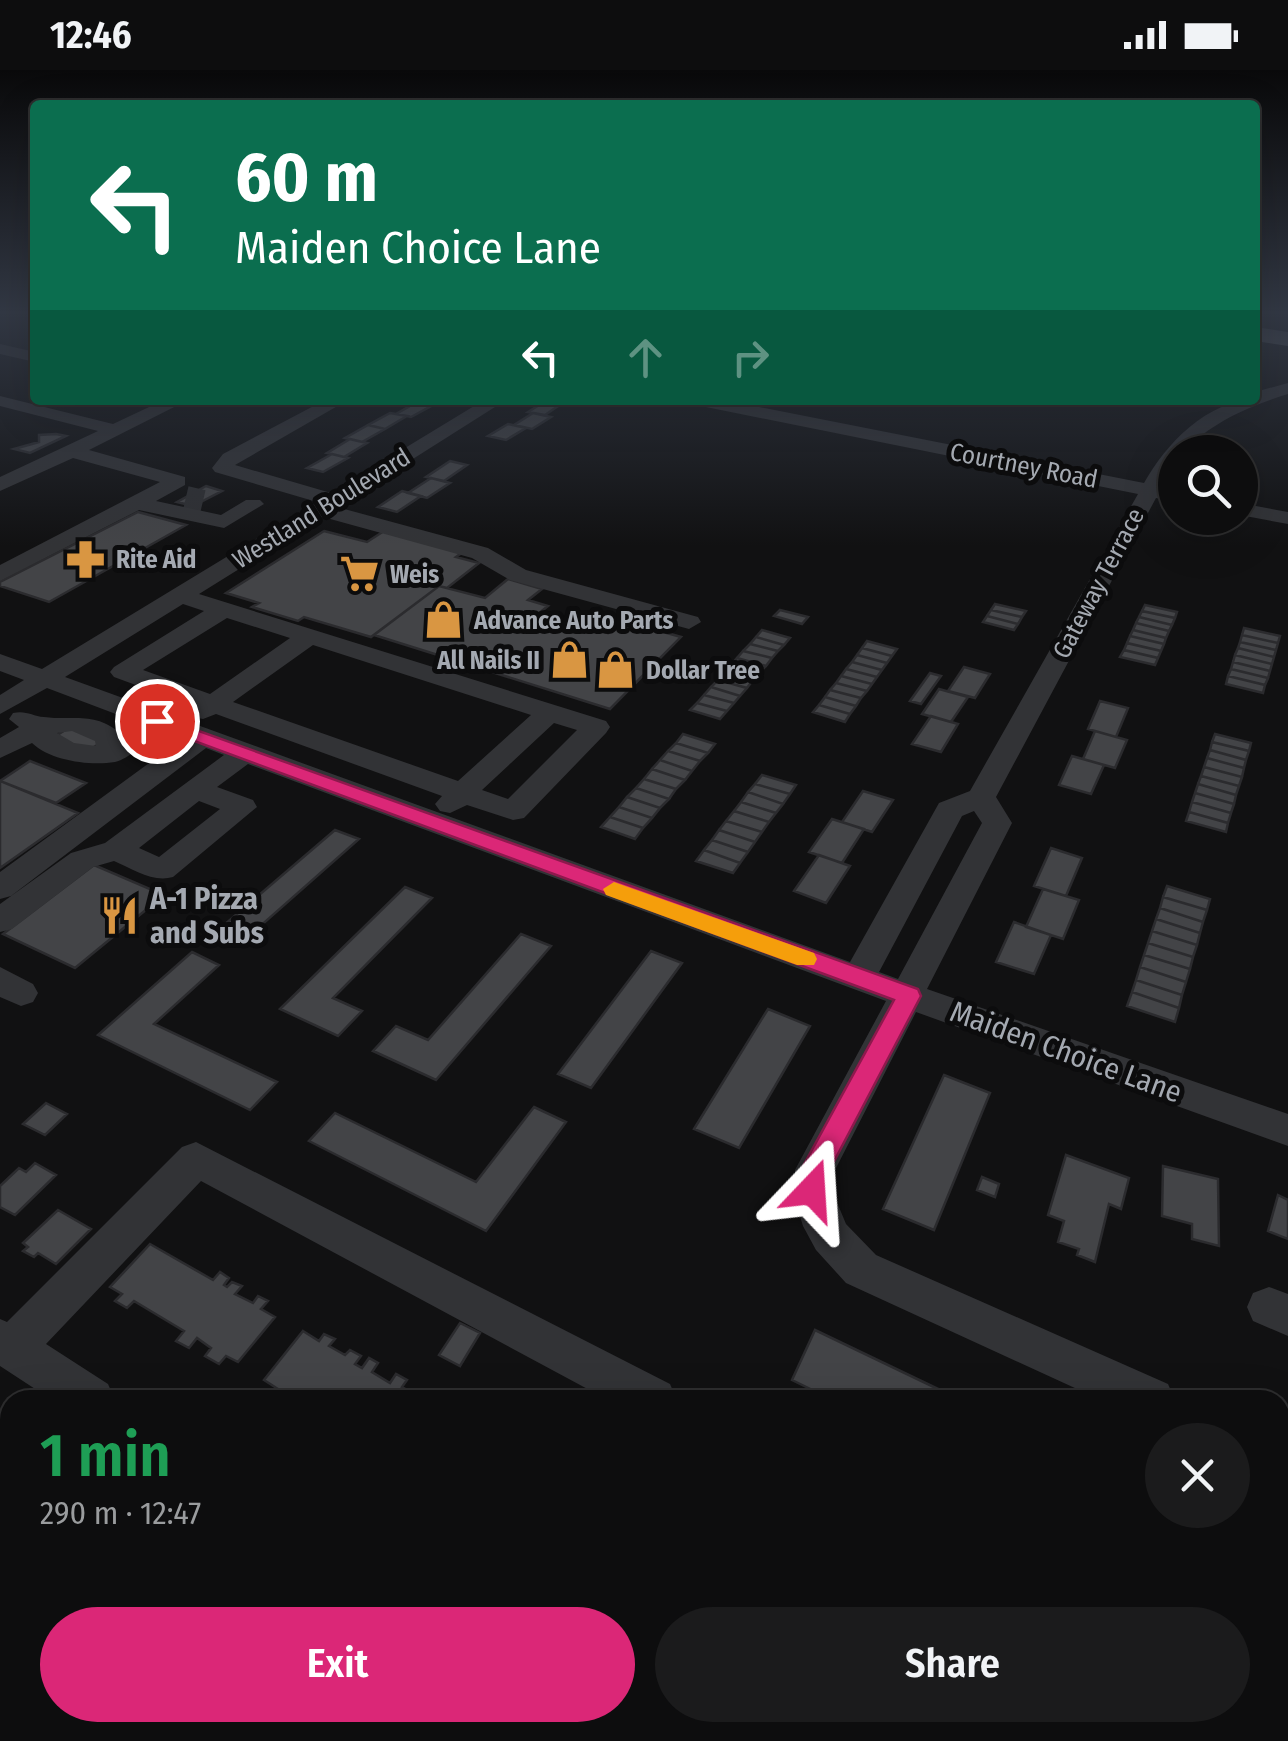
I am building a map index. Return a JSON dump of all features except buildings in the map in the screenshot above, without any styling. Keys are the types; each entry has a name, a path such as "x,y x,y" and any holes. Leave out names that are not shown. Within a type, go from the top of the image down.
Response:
{"street":[{"path":"0,401 116,430"},
{"path":"0,485 168,405"},
{"path":"330,405 230,458 222,468 322,508 480,552 518,575 688,622"},
{"name":"Westland Boulevard","path":"0,709 44,678 489,405"},
{"name":"Courtney Road","path":"721,405 1158,492"},
{"name":"Gateway Terrace","path":"858,978 950,810 981,797 1148,490 1187,437 1242,405"},
{"path":"0,574 178,481 71,452"},
{"path":"0,468 23,474"},
{"path":"162,489 194,499 322,508 484,542"},
{"path":"136,503 224,522 253,504"},
{"path":"1258,512 1288,518"},
{"path":"178,595 596,727 513,811 124,672 224,610"},
{"path":"0,888 179,729 310,636"},
{"name":"Maiden Choice Lane","path":"0,662 858,978 1288,1130"},
{"path":"0,750 88,695"},
{"path":"0,709 41,726"},
{"path":"431,822 550,712"},
{"path":"41,726 45,741 78,756 111,754 179,729"},
{"path":"0,921 82,860 116,850 244,754"},
{"path":"116,850 162,870 242,807 197,790"},
{"path":"981,797 997,824 815,1170 812,1190 824,1231 861,1269 1130,1390"},
{"path":"62,1390 6,1344 196,1159 635,1390"}],"tunnel":[{"path":"186,497 203,501"}],"slow traffic":[{"path":"614,889 805,959"}],"place":[{"name":"Rite Aid","path":"86,559"},
{"name":"Weis","path":"360,574"},
{"name":"Advance Auto Parts","path":"444,620"},
{"name":"All Nails II","path":"570,660"},
{"name":"Dollar Tree","path":"616,670"},
{"name":"A-1 Pizza and Subs","path":"120,916"}],"route":[{"path":"157,721 909,996 815,1170 812,1190"}]}
